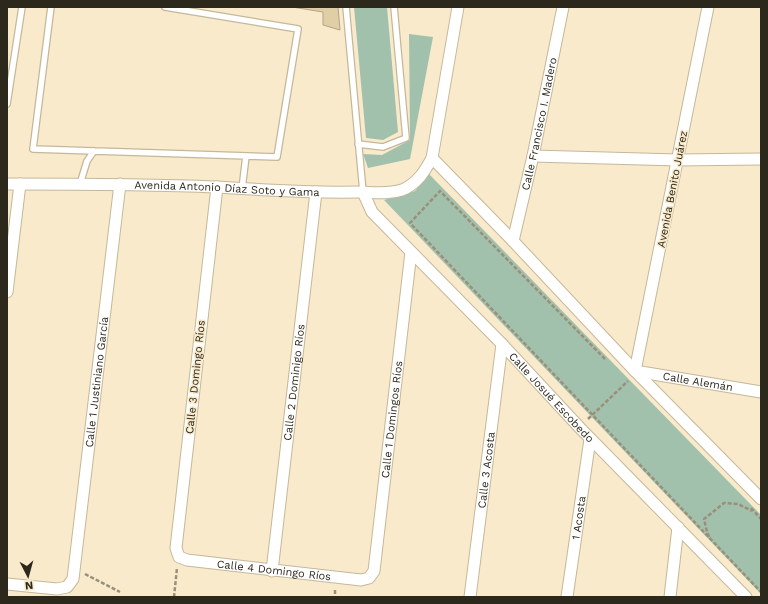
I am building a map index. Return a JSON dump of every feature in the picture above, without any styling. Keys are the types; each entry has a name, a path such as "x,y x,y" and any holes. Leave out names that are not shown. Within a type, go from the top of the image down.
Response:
{"street":[{"path":"458,7 432,158 513,241 635,371 761,500"},
{"name":"Calle Francisco I. Madero","path":"513,241 533,156 563,7"},
{"name":"Avenida Benito Juárez","path":"635,371 708,7"},
{"path":"533,156 678,160 761,159"},
{"name":"Avenida Antonio Díaz Soto y Gama","path":"7,184 120,184 316,192 388,193 402,190 412,185 424,173 432,158"},
{"path":"7,292 20,184"},
{"name":"Calle 1 Justiniano García","path":"74,574 120,184"},
{"name":"Calle 3 Domingo Ríos","path":"183,558 176,548 217,187"},
{"name":"Calle 2 Dominigo Ríos","path":"272,571 316,192"},
{"name":"Calle Josué Escobedo","path":"363,192 372,212 502,344 590,439 746,597"},
{"name":"Calle 1 Domingos Ríos","path":"361,580 369,578 374,571 411,252"},
{"name":"Calle 3 Acosta","path":"470,597 502,344"},
{"name":"Calle Alemán","path":"635,371 761,392"},
{"name":"1 Acosta","path":"567,597 590,439"},
{"path":"670,597 678,527"},
{"name":"Calle 4 Domingo Ríos","path":"183,558 272,571 361,580"},
{"path":"7,584 57,589 67,587 74,574"}],"lane":[{"path":"7,104 22,7"},
{"path":"51,7 33,149 277,157 298,29 165,7"},
{"path":"346,7 363,192"},
{"path":"358,144 383,147 406,138 394,7"},
{"path":"80,184 87,161 94,151"},
{"path":"242,189 246,156"}],"path":[{"path":"605,360 440,191 410,223 761,592"},
{"path":"580,428 627,382 635,371"},
{"path":"622,376 627,382"},
{"path":"744,501 761,519"},
{"path":"710,539 704,519 724,503 738,504 755,512"},
{"path":"174,597 183,558"},
{"path":"74,574 120,592"}],"green space":[{"path":"354,7 387,7 398,132 383,140 366,138"},
{"path":"409,34 433,37 410,159 368,168 363,154 382,155 410,140"},
{"path":"429,174 761,515 761,594 384,200 415,191"}],"building":[{"path":"292,7 338,7 340,30 323,25 323,12"}]}
